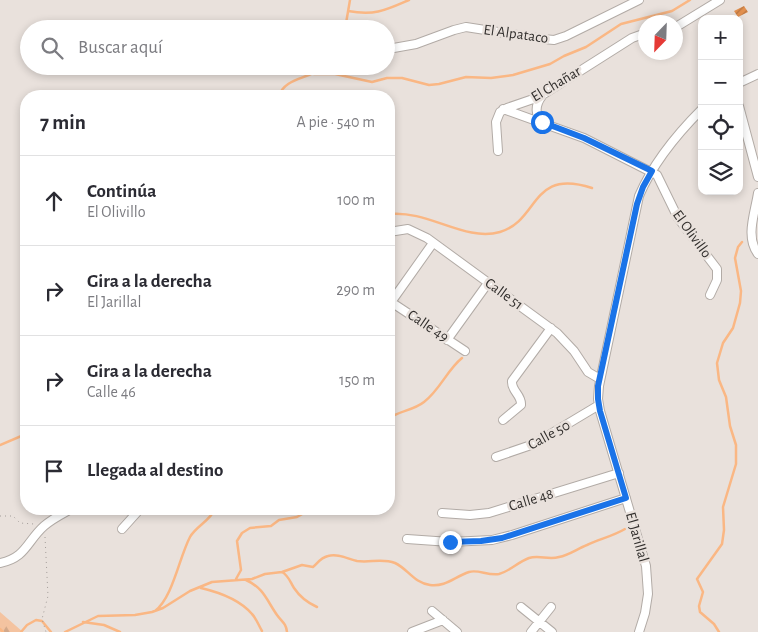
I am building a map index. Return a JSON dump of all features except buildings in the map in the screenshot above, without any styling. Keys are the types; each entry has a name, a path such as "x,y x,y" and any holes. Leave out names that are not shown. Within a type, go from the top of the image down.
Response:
{"street":[{"name":"El Alpataco","path":"395,48 416,44 466,27 554,40 639,0"},
{"path":"683,22 720,0"},
{"name":"El Chañar","path":"504,109 532,100 546,93 638,36"},
{"path":"743,81 758,74"},
{"path":"546,93 540,100 536,110 539,119 546,124"},
{"path":"498,151 496,122 498,115 504,109"},
{"name":"El Olivillo","path":"504,109 584,138 652,171 660,178 678,218 717,269 717,280 710,295"},
{"name":"El Jarillal","path":"639,632 647,603 648,575 599,405 598,392 637,204 643,187 678,135 698,113"},
{"path":"743,121 758,177"},
{"path":"758,193 751,237 753,247 758,254"},
{"name":"Calle 51","path":"395,231 408,229 415,231 551,328 569,344 588,372 600,379"},
{"path":"395,296 433,243"},
{"path":"447,340 488,283"},
{"name":"Calle 49","path":"395,306 465,351"},
{"path":"504,420 521,403 520,398 512,387 512,381 551,328"},
{"name":"Calle 50","path":"496,457 534,444 599,405"},
{"name":"Calle 48","path":"442,513 470,515 489,513 619,473"},
{"path":"407,540 450,542 492,540 626,498"},
{"path":"0,563 22,554 44,526 61,515"},
{"path":"122,529 135,515"},
{"path":"521,607 552,632"},
{"path":"532,632 551,607"},
{"path":"432,611 457,632"},
{"path":"412,632 443,620"}],"path":[{"path":"0,516 13,516 20,523 44,526 48,596 42,619 46,632"}],"green space":[{"path":"0,612 23,632 0,632"}],"waterway":[{"path":"347,20 350,0"},
{"path":"348,11 366,13 380,11 409,0"},
{"path":"340,75 372,82 387,78 402,78 429,85 466,77 491,78 513,75 550,64 586,47 621,24 672,11 690,0"},
{"path":"282,90 286,85 309,75"},
{"path":"395,214 418,217 473,233 487,234 500,232 513,226 546,190 557,185 572,184 592,188"},
{"path":"719,632 714,624 700,612 699,606 703,592 697,579 722,544 724,530 723,507 736,464 736,445 730,426 726,397 719,380 717,363 723,343 733,328 740,303 741,291 735,258 738,247 742,242"},
{"path":"395,415 416,407 430,397 462,358"},
{"path":"0,445 20,437"},
{"path":"155,611 167,596 190,537 212,515"},
{"path":"236,579 241,570 237,541 242,533 250,528 271,526 279,520 300,515"},
{"path":"65,632 98,616 135,615 152,612 163,608 190,591 212,582 252,579 302,565 313,567 323,558 332,555 357,561 395,563 424,584 441,585 472,571 499,574 529,558 555,558 563,556 625,529"},
{"path":"282,572 288,577 302,597 317,607"},
{"path":"246,580 261,591 285,625 287,632"},
{"path":"201,588 221,594 247,609 262,631"},
{"path":"21,632 27,625 36,620 42,621 51,632"},
{"path":"83,622 104,625 120,632"},
{"path":"0,629 3,632"}],"route":[{"path":"450,542 471,542 502,538 626,498 600,411 598,386 639,196 652,171 584,138 542,122"}]}
